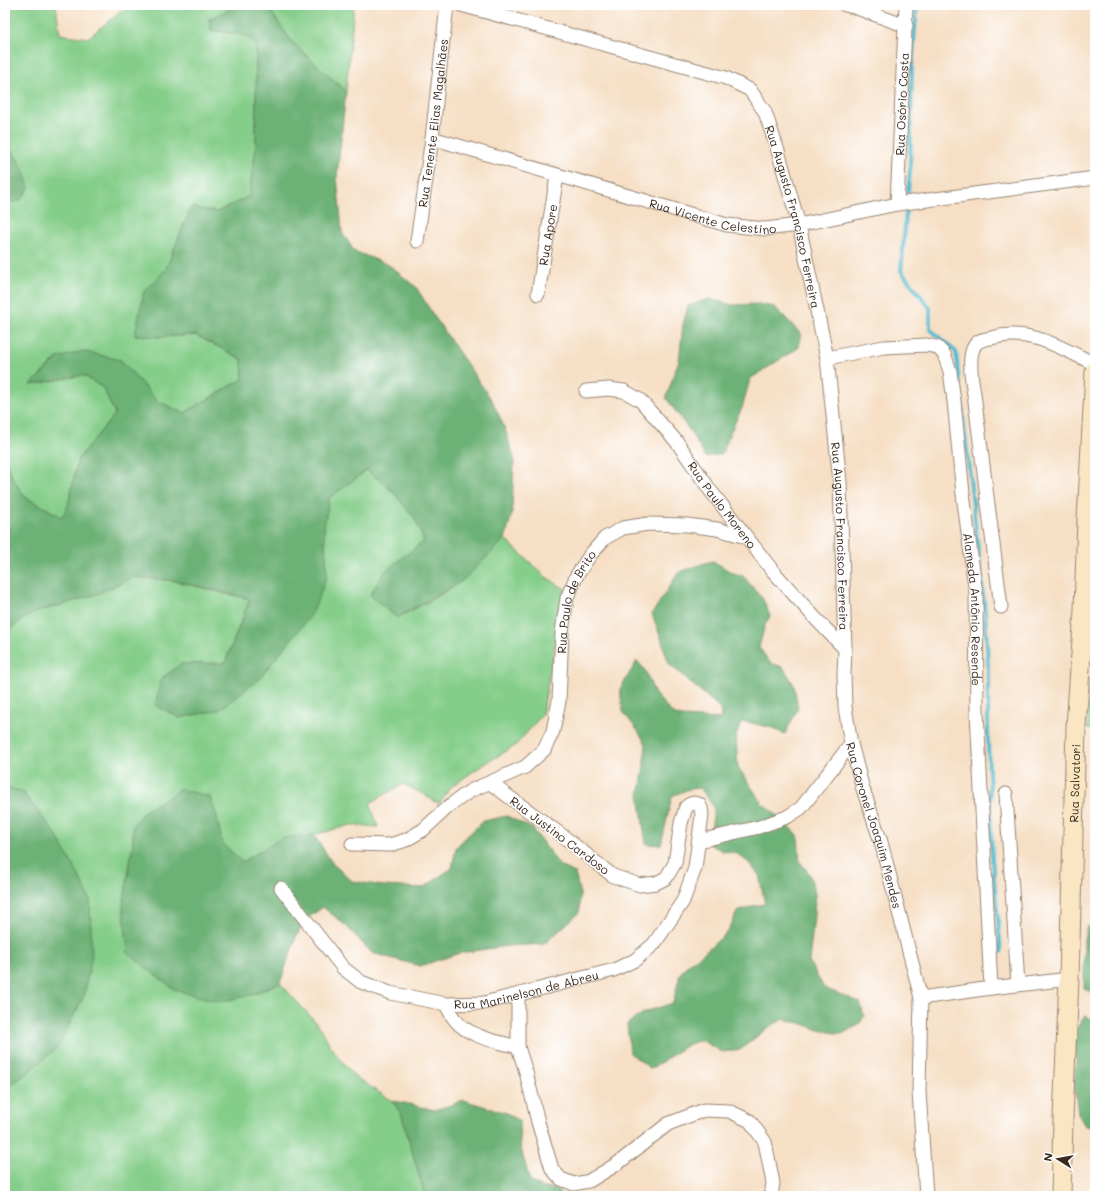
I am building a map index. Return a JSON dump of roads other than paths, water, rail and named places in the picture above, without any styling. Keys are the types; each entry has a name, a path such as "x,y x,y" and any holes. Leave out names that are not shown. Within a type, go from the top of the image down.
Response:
{"street":[{"name":"Rua Tenente Elias Magalhães","path":"417,241 432,138 447,5"},
{"name":"Rua Augusto Francisco Ferreira","path":"461,5 726,78 750,90 765,112 799,224 827,358 840,482 845,649"},
{"name":"Rua Osório Costa","path":"897,204 906,5"},
{"path":"852,6 906,26"},
{"name":"Rua Vicente Celestino","path":"432,138 727,225 765,229 799,224 897,204 1095,178"},
{"name":"Rua Apore","path":"538,294 557,176"},
{"name":"Alameda Antônio Resende","path":"1001,607 971,368 972,352 975,344 980,340 1000,335 1019,334 1043,339 1095,364"},
{"name":"Alameda Antônio Resende","path":"827,358 884,347 927,345 937,347 944,354 948,363 954,401 963,494 976,594 977,712 991,988"},
{"name":"Rua Salvatori","path":"1061,1196 1076,727 1089,610 1087,520 1095,371"},
{"name":"Rua Paulo Moreno","path":"586,391 609,389 624,391 640,400 677,442 710,490 772,570 811,614 845,649"},
{"name":"Rua Paulo de Brito","path":"490,783 524,767 544,750 553,731 559,701 562,632 567,598 577,575 590,555 605,538 623,528 648,524 687,525 717,529 746,537"},
{"name":"Rua Coronel Joaquim Mendes","path":"845,649 845,707 851,744 862,789 882,842 921,998 919,1092 926,1196"},
{"path":"699,841 759,827 787,817 800,808 851,744"},
{"path":"352,844 390,845 406,840 423,830 449,806 470,791 490,783"},
{"name":"Rua Justino Cardoso","path":"490,783 563,836 613,876 640,885 656,883 666,878 675,863 681,823 686,807 694,803"},
{"path":"1006,794 1018,985"},
{"name":"Rua Marinelson de Abreu","path":"281,888 343,968 361,982 390,993 446,1004 484,1003 614,970 635,960 654,944 683,901 695,868 702,815 699,804 694,803"},
{"path":"921,998 1069,979"},
{"path":"518,995 518,1047 552,1169 561,1179 574,1184 589,1181 617,1164 668,1124 704,1110 729,1111 750,1121 765,1142 773,1183 772,1196"},
{"path":"446,1004 459,1025 476,1035 518,1047"}],"waterway":[{"path":"908,192 910,172 912,66 917,5"},
{"path":"906,213 901,271 930,308 930,329 956,352 985,611 988,662 988,740 992,859 1001,952"}]}
